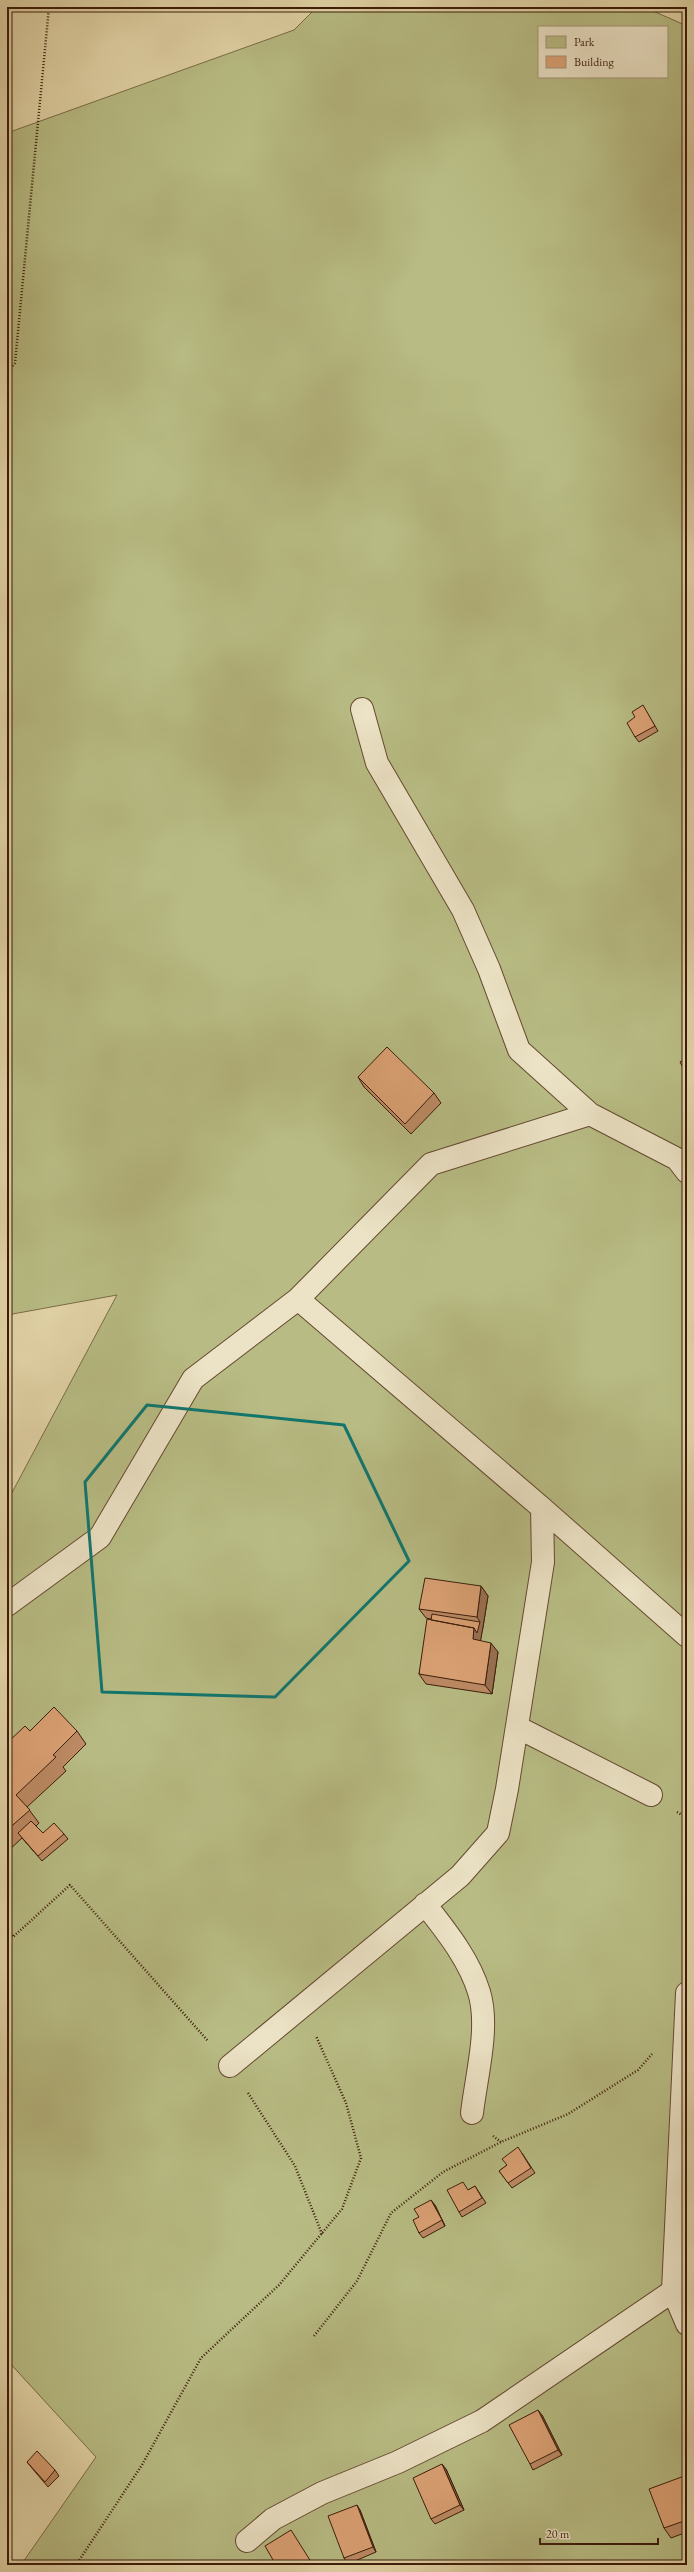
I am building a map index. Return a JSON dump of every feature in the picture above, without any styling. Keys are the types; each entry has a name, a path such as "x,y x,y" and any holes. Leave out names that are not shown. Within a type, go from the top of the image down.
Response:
{"lane":[{"path":"362,709 377,764 462,910 489,969 519,1050 590,1114 677,1159 687,1172"},
{"path":"7,1604 100,1537 192,1379 298,1300 431,1164 590,1114"},
{"path":"298,1300 542,1508 687,1636"},
{"path":"230,2066 460,1876 498,1833 517,1727 543,1562 542,1508"},
{"path":"517,1727 651,1795"},
{"path":"425,1904 462,1953 480,1992 483,2030 472,2113"},
{"path":"687,1993 673,2291 687,2324"},
{"path":"247,2541 273,2519 322,2493 398,2462 482,2421 673,2291"}],"path":[{"path":"7,373 15,363 49,7"},
{"path":"7,1928 13,1937 70,1885 230,2066 295,2166 322,2234"},
{"path":"76,2565 142,2465 201,2358 279,2285 342,2209 361,2158 346,2103 303,2006"},
{"path":"314,2336 357,2281 391,2213 443,2172 500,2142 568,2114 638,2070 685,2015"}],"highlighted area":[{"path":"147,1405 344,1425 409,1561 275,1697 102,1692 85,1482"}],"green space":[{"path":"317,7 644,7 687,26 687,2565 21,2565 96,2457 7,2360 7,1502 117,1295 7,1315 7,133 294,30"}],"building":[{"path":"643,705 655,726 635,737 627,723 635,717 632,712"},
{"path":"387,1047 434,1093 405,1124 358,1077"},
{"path":"687,1058 687,1075 680,1062"},
{"path":"425,1578 481,1586 477,1617 419,1609"},
{"path":"432,1614 480,1622 477,1633 474,1628 431,1620"},
{"path":"427,1619 474,1628 473,1639 491,1643 485,1685 419,1674"},
{"path":"54,1707 77,1731 53,1755 56,1757 16,1795 30,1810 7,1830 7,1743 25,1726 30,1731"},
{"path":"31,1821 43,1833 54,1823 64,1834 38,1856 18,1833"},
{"path":"518,2147 531,2168 508,2183 499,2171 507,2165 502,2159"},
{"path":"463,2182 468,2190 475,2186 482,2198 459,2212 447,2190"},
{"path":"431,2200 442,2220 419,2233 413,2220 419,2217 414,2209"},
{"path":"538,2410 558,2450 530,2464 509,2425"},
{"path":"37,2451 55,2470 45,2482 27,2462"},
{"path":"442,2464 460,2505 431,2519 413,2478"},
{"path":"687,2475 687,2520 664,2528 649,2489"},
{"path":"357,2505 373,2547 344,2558 328,2516"},
{"path":"291,2530 313,2565 276,2565 265,2546"}]}
